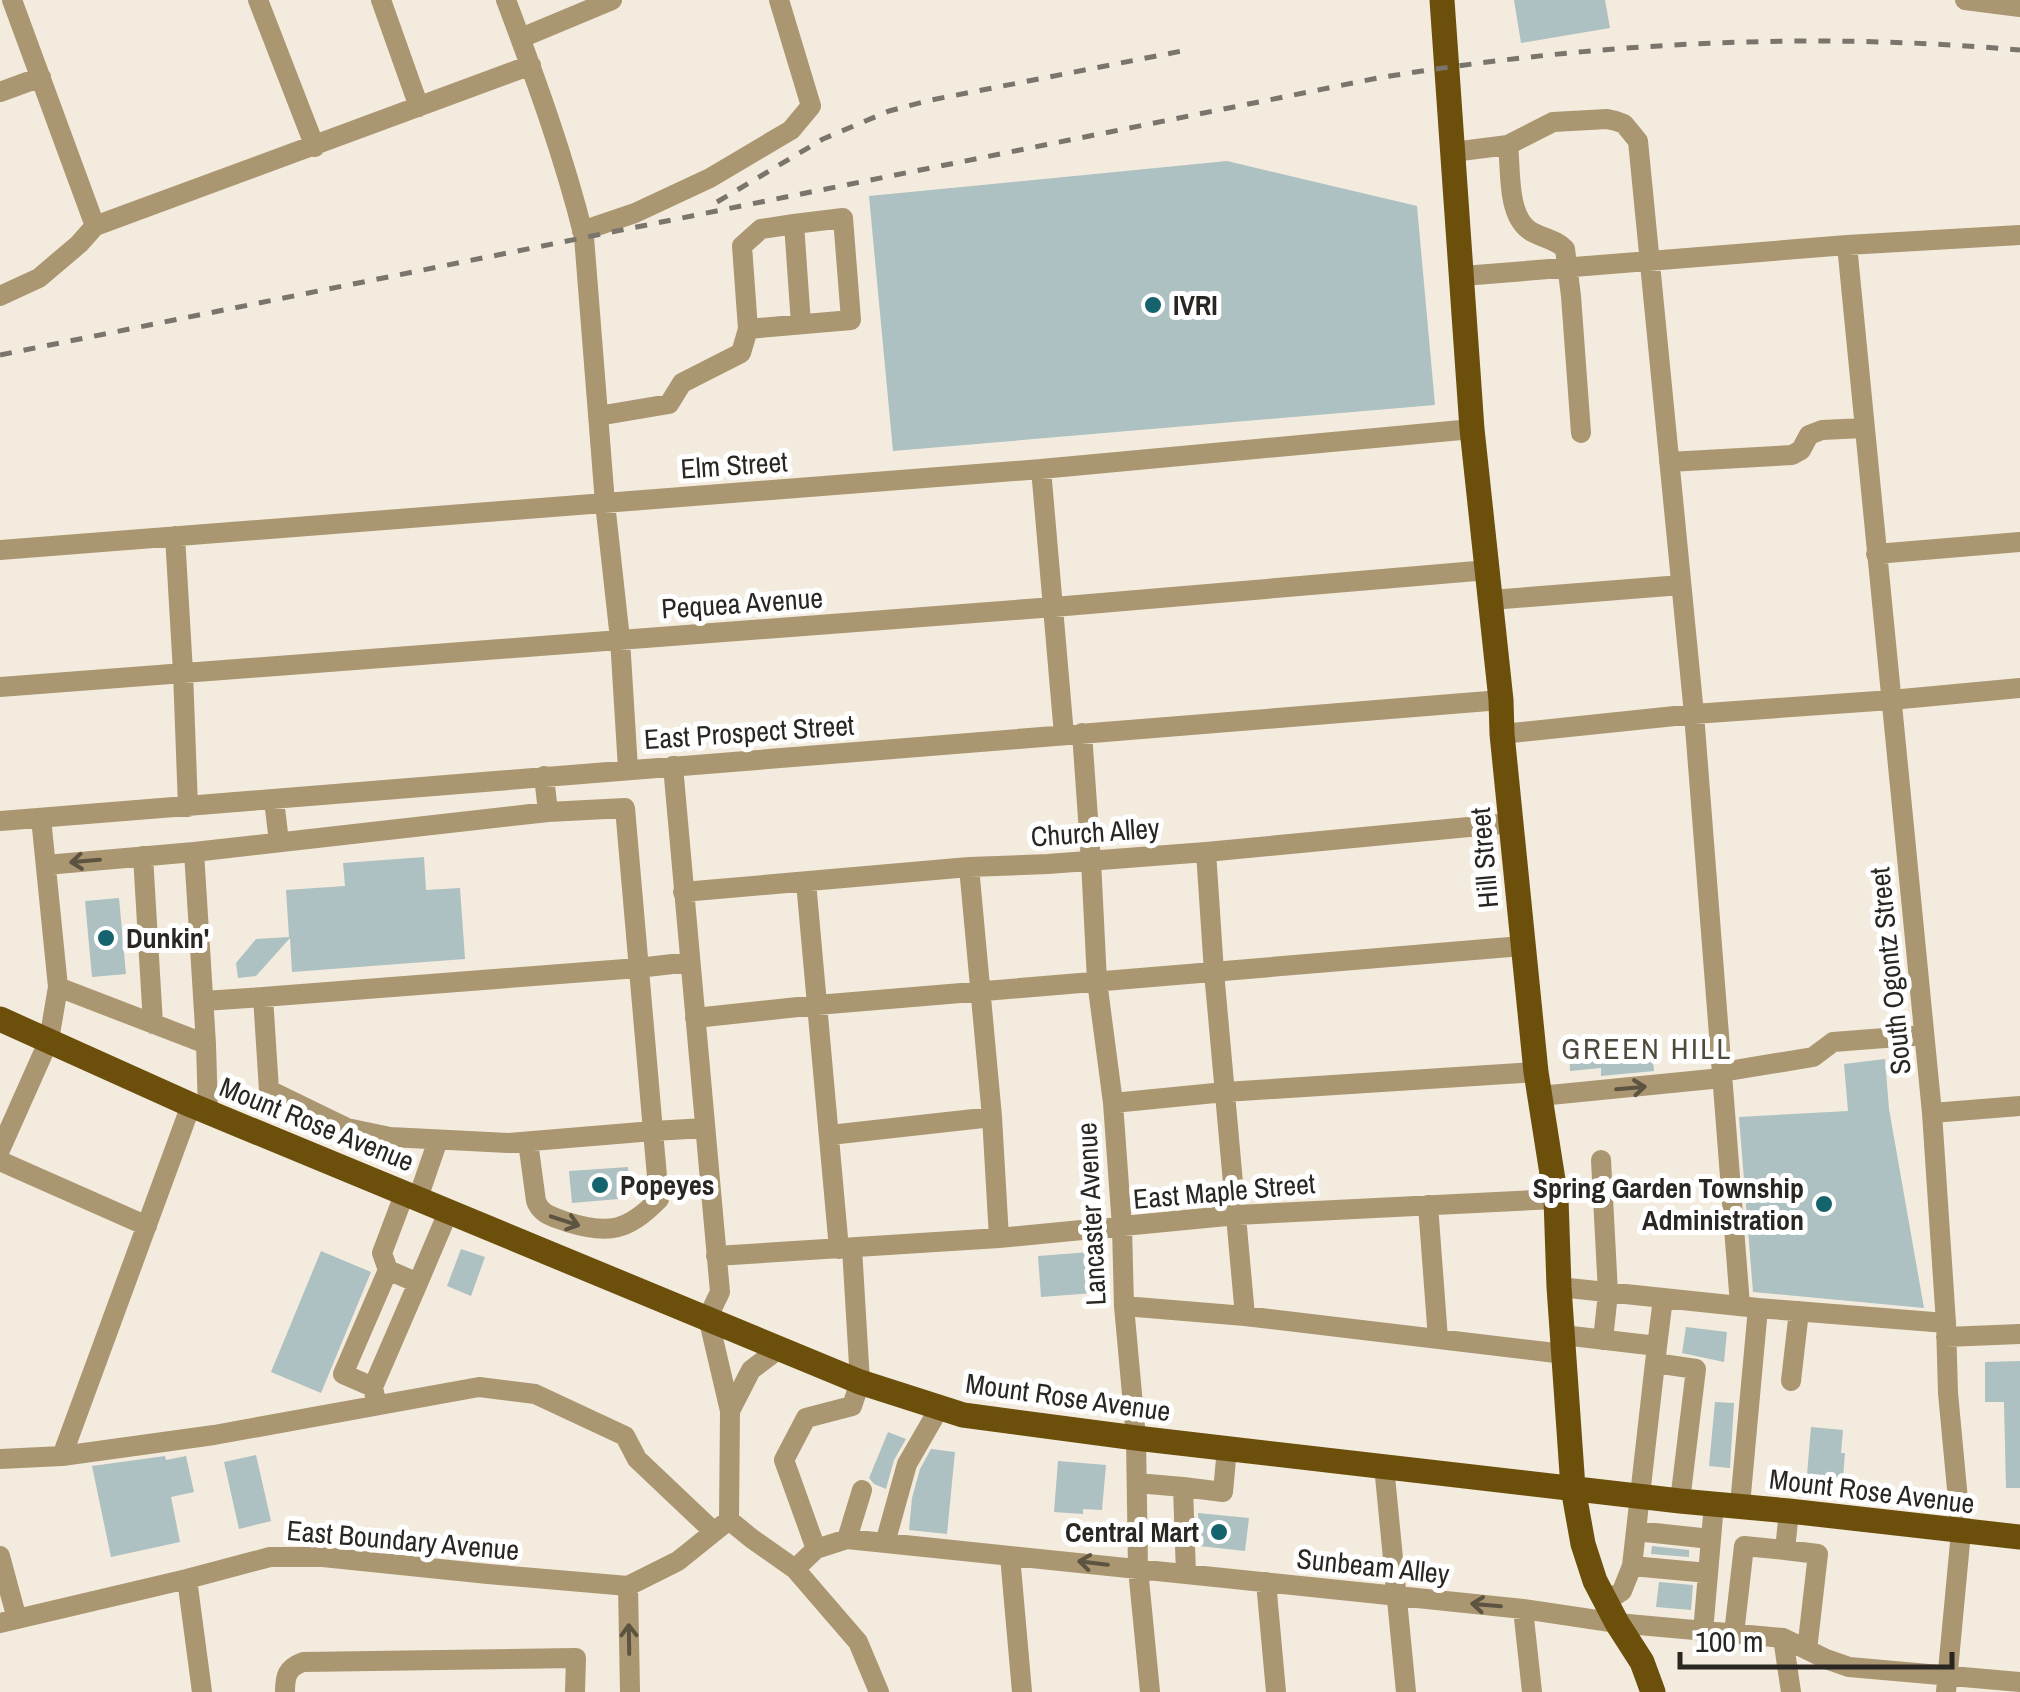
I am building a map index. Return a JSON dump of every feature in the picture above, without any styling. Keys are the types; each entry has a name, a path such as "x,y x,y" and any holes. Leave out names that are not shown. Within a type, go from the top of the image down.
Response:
{"main road":[{"name":"Hill Street","path":"1442,0 1472,429 1522,946 1556,1198 1574,1488 1583,1544 1595,1581 1642,1662 1654,1692"},
{"name":"Mount Rose Avenue","path":"0,1019 200,1108 860,1382 963,1415 1680,1501 2020,1537"}],"street":[{"path":"12,0 96,226"},
{"path":"258,0 314,147"},
{"path":"381,0 420,107"},
{"path":"506,0 531,65 582,230 620,639 628,769"},
{"path":"520,38 612,0"},
{"path":"582,230 634,213 710,178 791,130 811,106 779,0"},
{"path":"1965,0 2020,7"},
{"path":"0,296 39,278 96,226 531,65"},
{"path":"0,92 41,77"},
{"path":"1454,152 1508,145 1553,122 1607,119 1624,124 1638,140 1694,714 1722,1075 1749,1306 1740,1506"},
{"path":"1508,145 1514,211 1519,221 1565,250 1581,433"},
{"path":"598,416 668,404 682,383 742,353 748,328 742,246 761,229 843,218 851,320 748,328"},
{"path":"794,224 802,324"},
{"path":"1462,276 2020,235"},
{"name":"South Ogontz Street","path":"1847,245 1932,1113 1948,1393 1961,1532 1948,1684"},
{"path":"1669,462 1792,455 1801,450 1809,435 1822,430 1864,428"},
{"name":"Elm Street","path":"0,550 1041,470 1472,429"},
{"name":"Lancaster Avenue","path":"1041,470 1054,607 1091,861 1097,981 1113,1103 1136,1438 1138,1569 1150,1692"},
{"path":"175,536 188,807"},
{"path":"1876,554 2020,542"},
{"name":"Pequea Avenue","path":"0,687 1488,570"},
{"path":"1491,600 1682,585"},
{"path":"1502,734 2020,688"},
{"name":"East Prospect Street","path":"0,821 1501,700"},
{"path":"630,1692 628,1586 678,1560 721,1525 730,1411 708,1317 720,1292 673,766"},
{"path":"544,776 548,812"},
{"path":"274,800 279,842"},
{"path":"46,865 548,812 625,808 659,1198 644,1214 624,1226 594,1230 548,1215 539,1210 536,1201 528,1142"},
{"path":"0,1150 49,1040 58,986 41,818"},
{"name":"Church Alley","path":"683,892 969,867 1206,852 1511,823"},
{"path":"62,1456 147,1226 200,1108 206,1044 194,852"},
{"path":"1206,852 1245,1316"},
{"path":"143,856 153,1024"},
{"path":"969,867 999,1238"},
{"path":"806,882 830,1135 860,1382 852,1406 806,1418 784,1460 816,1548"},
{"path":"695,1018 1522,946"},
{"path":"204,1001 690,962"},
{"path":"58,986 206,1044"},
{"path":"263,997 269,1090 348,1128 390,1137 508,1144 705,1128"},
{"path":"1113,1103 1225,1092 1722,1075 1760,1064 1813,1058 1833,1042 1924,1035"},
{"path":"1932,1113 2020,1106"},
{"path":"830,1135 992,1117"},
{"path":"375,1397 343,1374 388,1270 382,1253 438,1140"},
{"path":"1600,1160 1608,1293 1603,1340"},
{"path":"0,1161 147,1226"},
{"name":"East Maple Street","path":"716,1256 999,1238 1238,1215 1556,1198"},
{"path":"1428,1205 1438,1340"},
{"path":"375,1397 449,1210"},
{"path":"388,1270 418,1283"},
{"path":"1559,1287 1946,1330 2020,1334"},
{"path":"1611,1613 1632,1566 1663,1298"},
{"path":"1124,1306 1245,1316 1438,1340 1563,1345 1603,1340 1656,1354 1696,1369 1680,1501"},
{"path":"1791,1381 1799,1311"},
{"path":"730,1411 751,1370 780,1348"},
{"path":"0,1460 62,1456 214,1435 375,1397 479,1387 535,1394 625,1436 637,1459 721,1525 751,1538 795,1569 858,1642 879,1692"},
{"path":"885,1543 907,1464 940,1407"},
{"path":"1137,1484 1224,1492 1227,1448"},
{"path":"1384,1466 1406,1692"},
{"path":"1183,1488 1186,1574"},
{"path":"846,1539 862,1490"},
{"path":"1704,1632 1714,1504"},
{"path":"1784,1550 1789,1511"},
{"path":"1636,1531 1711,1539"},
{"name":"Sunbeam Alley","path":"795,1569 816,1548 846,1539 1398,1598 1611,1613 1704,1632 1783,1638 1849,1667 1948,1684 2020,1682"},
{"path":"1734,1634 1744,1546 1818,1554 1807,1650"},
{"name":"East Boundary Avenue","path":"9,1621 270,1556 323,1557 628,1586"},
{"path":"1010,1556 1022,1692"},
{"path":"1,1565 9,1621"},
{"path":"1632,1566 1708,1574"},
{"path":"187,1579 202,1692"},
{"path":"1266,1582 1276,1692"},
{"path":"1522,1609 1532,1692"},
{"path":"1783,1638 1790,1692"},
{"path":"285,1692 288,1672 302,1662 576,1658 575,1692"}],"building":[{"path":"1514,0 1605,0 1610,28 1521,43"},
{"name":"IVRI","path":"1227,161 1417,206 1435,405 893,451 869,196"},
{"path":"424,857 426,890 460,888 465,959 292,972 290,938 256,976 238,978 236,963 256,939 289,937 286,890 345,886 343,863"},
{"name":"Dunkin'","path":"119,898 126,974 92,977 85,901"},
{"path":"1651,1040 1654,1071 1601,1076 1601,1068 1570,1071 1569,1047"},
{"name":"Spring Garden Township Administration","path":"1885,1059 1889,1109 1924,1308 1753,1292 1739,1117 1848,1111 1844,1064"},
{"name":"Popeyes","path":"628,1167 630,1198 572,1203 569,1171"},
{"path":"461,1249 485,1257 471,1296 447,1286"},
{"path":"321,1251 371,1272 321,1393 271,1372"},
{"path":"1090,1252 1094,1293 1041,1297 1038,1256"},
{"path":"1686,1327 1727,1332 1724,1362 1682,1353"},
{"path":"2020,1361 2020,1488 2006,1488 2004,1402 1985,1402 1985,1362"},
{"path":"1715,1402 1734,1403 1730,1468 1709,1466"},
{"path":"1811,1427 1843,1430 1843,1478 1807,1475"},
{"path":"888,1432 906,1439 894,1460 886,1489 869,1478"},
{"path":"931,1449 955,1452 947,1534 909,1530 912,1498 920,1469"},
{"path":"256,1455 271,1521 239,1529 224,1462"},
{"path":"165,1456 166,1460 186,1456 194,1492 171,1497 180,1542 111,1557 92,1466"},
{"path":"1058,1461 1106,1465 1102,1510 1083,1509 1083,1514 1054,1512"},
{"name":"Central Mart","path":"1198,1513 1249,1518 1245,1551 1199,1546"},
{"path":"1652,1546 1689,1550 1689,1557 1651,1554"},
{"path":"1659,1582 1693,1585 1691,1610 1656,1607"}],"railway":[{"path":"0,355 1378,78 1538,56 1698,44 1859,41 2020,50"},
{"path":"717,202 823,139 889,111 1187,50"}],"place":[{"name":"IVRI","path":"1153,305"},
{"name":"Dunkin'","path":"106,938"},
{"name":"Popeyes","path":"600,1185"},
{"name":"Spring Garden Township Administration","path":"1824,1204"},
{"name":"Central Mart","path":"1219,1532"}],"district":[{"name":"GREEN HILL","path":"1647,1048"}]}
